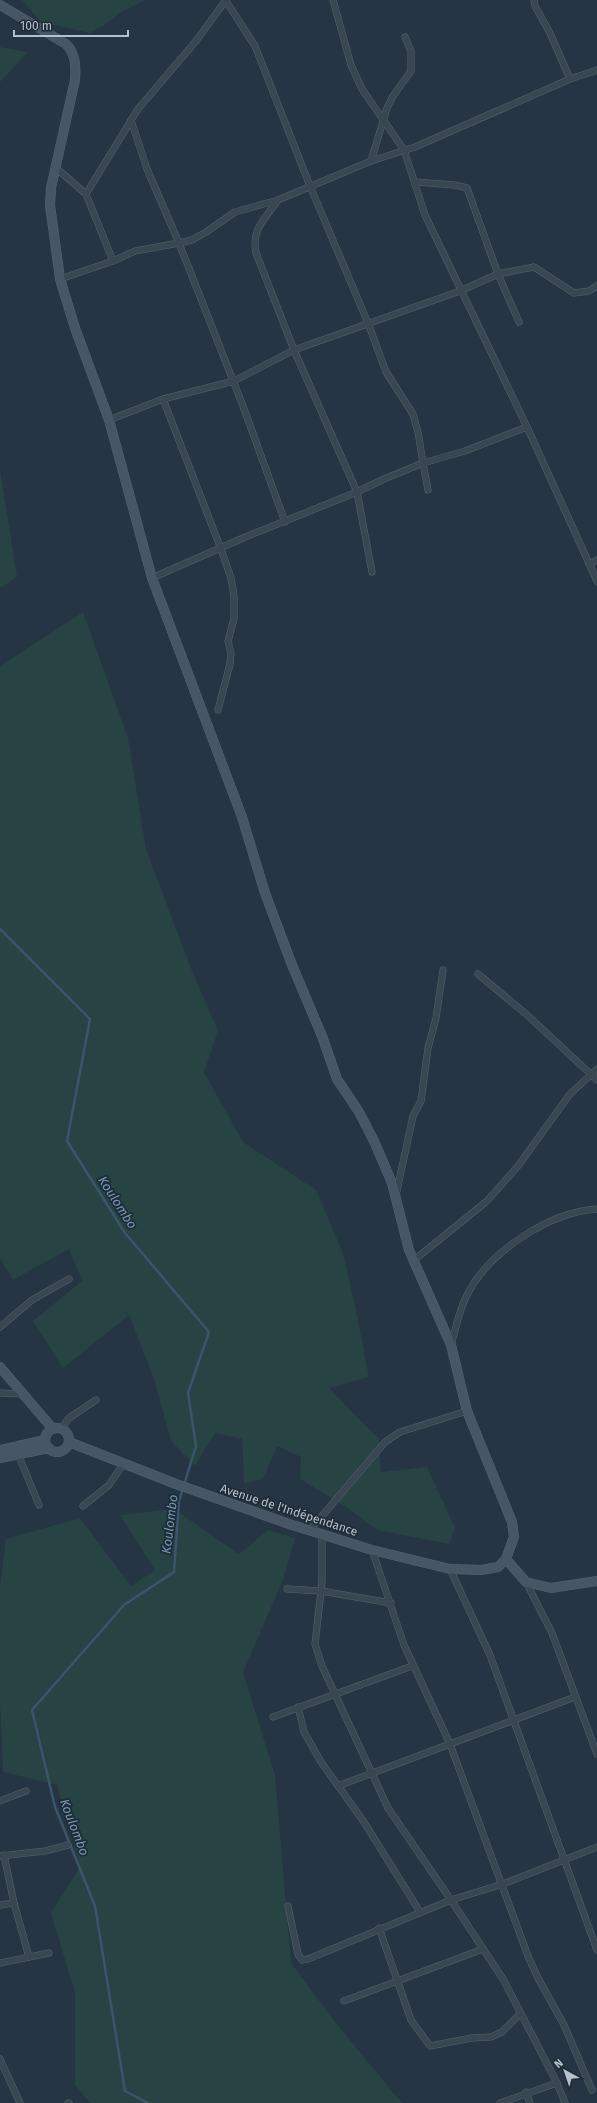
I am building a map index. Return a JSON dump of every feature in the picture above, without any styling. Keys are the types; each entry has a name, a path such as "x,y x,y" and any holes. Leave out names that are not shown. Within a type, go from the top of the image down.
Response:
{"street":[{"path":"333,0 351,65 362,88 404,150 424,215 527,427 597,581"},
{"path":"534,0 535,6 550,33 570,79"},
{"path":"86,194 131,120 151,92 196,41 226,1 256,46 310,186 368,323 386,372 413,414 418,432 428,490"},
{"path":"0,5 66,44 74,58 75,80 55,166 50,205 60,279 74,328 108,420 152,578 242,817 265,893 292,965 322,1036 337,1079 360,1112 392,1183 395,1199 413,1261 451,1346 466,1411 512,1522 514,1537 506,1559 526,1582 552,1633 597,1754"},
{"path":"371,161 377,146 383,121 393,96 411,71 411,51 405,37"},
{"path":"60,279 113,261 135,251 192,240 235,212 278,200 371,161 435,139 570,79 597,70"},
{"path":"131,120 147,169 179,243 234,381 285,522"},
{"path":"55,166 86,194 113,261"},
{"path":"415,182 455,185 467,188 498,274 519,322"},
{"path":"278,200 256,232 253,241 256,253 294,350 357,492 372,572"},
{"path":"108,420 163,399 234,381 294,350 460,291 498,274 534,267 574,293 589,291 597,286"},
{"path":"163,399 231,578 234,596 234,619 228,641 231,653 230,664 218,710"},
{"path":"152,578 357,492 384,478 423,463 465,451 527,427"},
{"path":"589,564 597,560"},
{"path":"395,1199 413,1116 420,1101 428,1048 436,1018 443,970"},
{"path":"478,974 526,1014 597,1080"},
{"path":"413,1261 487,1200 518,1166 570,1094 597,1069"},
{"path":"451,1346 458,1318 468,1293 485,1269 509,1246 556,1220 585,1210 597,1209"},
{"path":"0,1327 32,1300 69,1279"},
{"path":"0,1367 22,1394 57,1429 67,1434 69,1442 66,1448 60,1451 54,1451 47,1444 47,1434 57,1429 69,1418 96,1400"},
{"path":"0,1393 22,1394"},
{"path":"310,1530 327,1512 385,1442 400,1432 466,1411"},
{"name":"Avenue de l'Indépendance","path":"69,1442 194,1491 372,1550 450,1569 481,1570 498,1567 506,1559"},
{"path":"0,1450 47,1444"},
{"path":"0,1458 18,1454 47,1444"},
{"path":"18,1454 39,1505"},
{"path":"83,1506 109,1485 124,1463"},
{"path":"322,1534 321,1591 315,1644 322,1666 388,1808 503,1979 557,2083 565,2103"},
{"path":"372,1550 412,1666 450,1744 528,1956 538,1978 564,2025 592,2090"},
{"path":"450,1569 490,1654 597,1950"},
{"path":"526,1582 551,1588 597,1581"},
{"path":"287,1589 321,1591 391,1603"},
{"path":"273,1717 412,1666"},
{"path":"338,1786 575,1696"},
{"path":"298,1707 304,1732 338,1786 364,1822 420,1912"},
{"path":"0,1801 26,1791"},
{"path":"29,1957 2,1856 45,1851 68,1845"},
{"path":"288,1906 298,1954 302,1960 308,1959 420,1912 451,1900 502,1884 597,1847"},
{"path":"0,1905 14,1903"},
{"path":"379,1928 411,2020 430,2046 472,2038 491,2037 502,2032 520,2014"},
{"path":"344,2001 396,1980 483,1949"},
{"path":"0,1963 49,1953"},
{"path":"0,2059 20,2103"},
{"path":"500,2103 526,2092 557,2083"},
{"path":"526,2092 530,2103"}],"green space":[{"path":"22,0 145,0 121,12 103,26 90,33 41,22"},
{"path":"0,47 28,52 0,82"},
{"path":"0,469 17,577 0,588"},
{"path":"83,612 128,738 146,849 190,966 218,1031 204,1072 243,1142 316,1190 343,1253 369,1377 329,1388 379,1439 381,1472 427,1467 455,1528 449,1544 377,1530 346,1507 300,1479 301,1457 277,1446 263,1479 244,1484 242,1439 215,1433 195,1466 171,1441 154,1379 129,1315 63,1368 33,1321 82,1281 69,1249 13,1280 0,1258 0,666"},
{"path":"174,1509 239,1554 268,1530 295,1538 283,1580 243,1672 275,1775 291,1963 335,2022 402,2103 90,2103 75,2085 75,1993 51,1913 80,1867 57,1785 3,1772 0,1703 0,1587 6,1539 80,1518 131,1586 155,1570 120,1515"}],"waterway":[{"name":"Koulombo","path":"0,929 90,1019 67,1141 125,1233 209,1332 188,1393 196,1446 179,1501 174,1572 124,1605 32,1710 55,1807 95,1906 125,2091 148,2103"}]}
